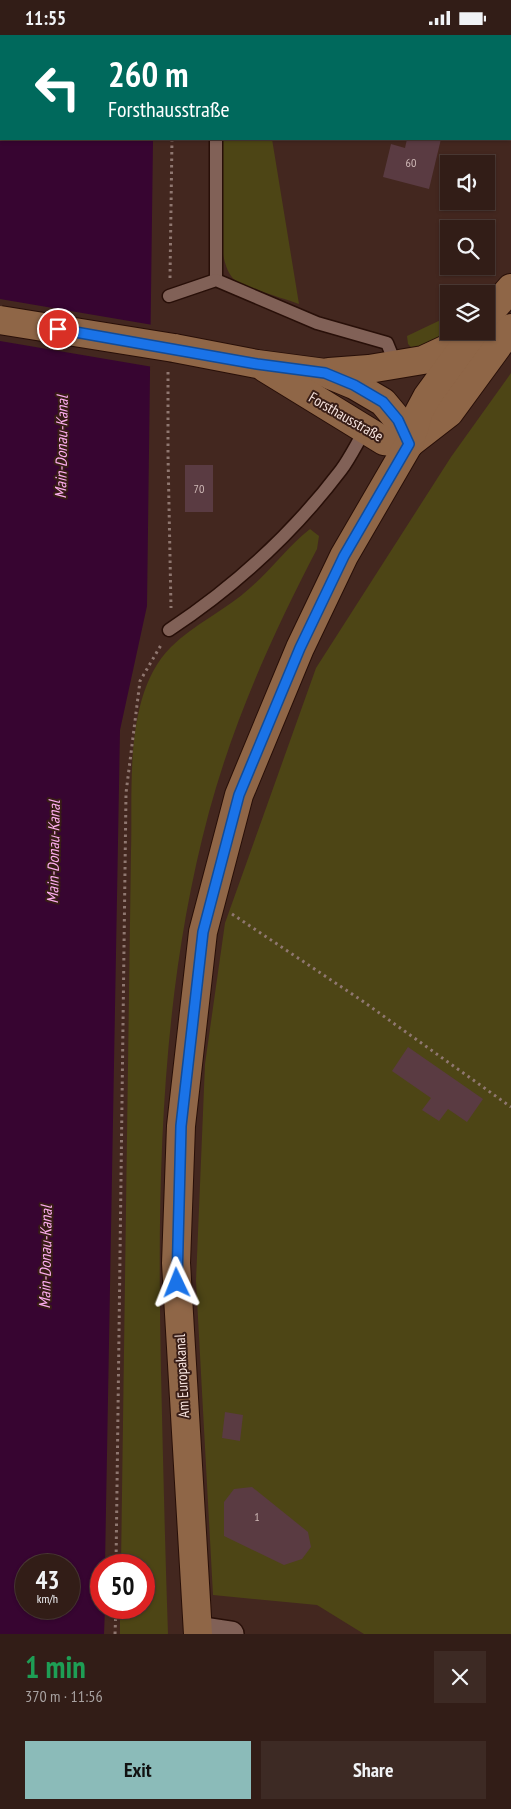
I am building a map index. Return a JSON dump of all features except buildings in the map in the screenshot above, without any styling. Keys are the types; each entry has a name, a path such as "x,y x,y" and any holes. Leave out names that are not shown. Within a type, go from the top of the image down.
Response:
{"main road":[{"path":"495,307 511,288"},
{"name":"Forsthausstraße","path":"0,320 171,357 257,364 325,373 354,385 383,402 398,420 409,444"},
{"name":"Am Europakanal","path":"409,444 449,413 511,328"},
{"path":"325,373 423,360 461,340"},
{"name":"Am Europakanal","path":"198,1631 176,1263 181,1126 203,932 239,795 300,648 344,556 409,444 419,412 427,397 467,340"},
{"name":"Forsthausstraße","path":"257,364 384,441 409,444"}],"street":[{"path":"198,1631 231,1634"}],"lane":[{"path":"216,140 216,280"},
{"path":"169,296 216,280 317,323 387,343 396,365"},
{"path":"169,631 199,611 288,533 342,468 365,430"}],"path":[{"path":"169,296 172,140"},
{"path":"116,1554 126,793 140,681 169,631 172,608 168,455 171,357"},
{"path":"211,900 361,1000 511,1107"},
{"path":"115,1634 116,1619"}],"shaded area":[{"path":"222,140 272,140 299,304 235,280 228,270 223,255 220,192"},
{"path":"440,320 440,338 414,350 408,344 407,336"},
{"path":"511,373 511,1634 364,1634 317,1605 213,1595 196,1281 205,1064 225,923 316,668 451,457"},
{"path":"310,529 319,536 317,549 270,645 230,744 209,812 180,950 165,1090 160,1231 161,1372 168,1634 120,1634 120,1619 155,1619 155,1554 121,1554 132,771 138,716 145,690 156,667 171,647 190,631 241,596"}],"water":[{"name":"Main-Donau-Kanal","path":"0,140 153,140 147,606 120,730 105,1554 90,1554 90,1619 105,1619 104,1634 0,1634"}],"pier":[{"path":"0,299 153,325 153,367 0,341"}],"route":[{"path":"58,329 257,364 325,373 354,385 383,402 398,420 409,444 344,556 300,648 239,795 203,932 181,1126 176,1263 177,1283"}]}
